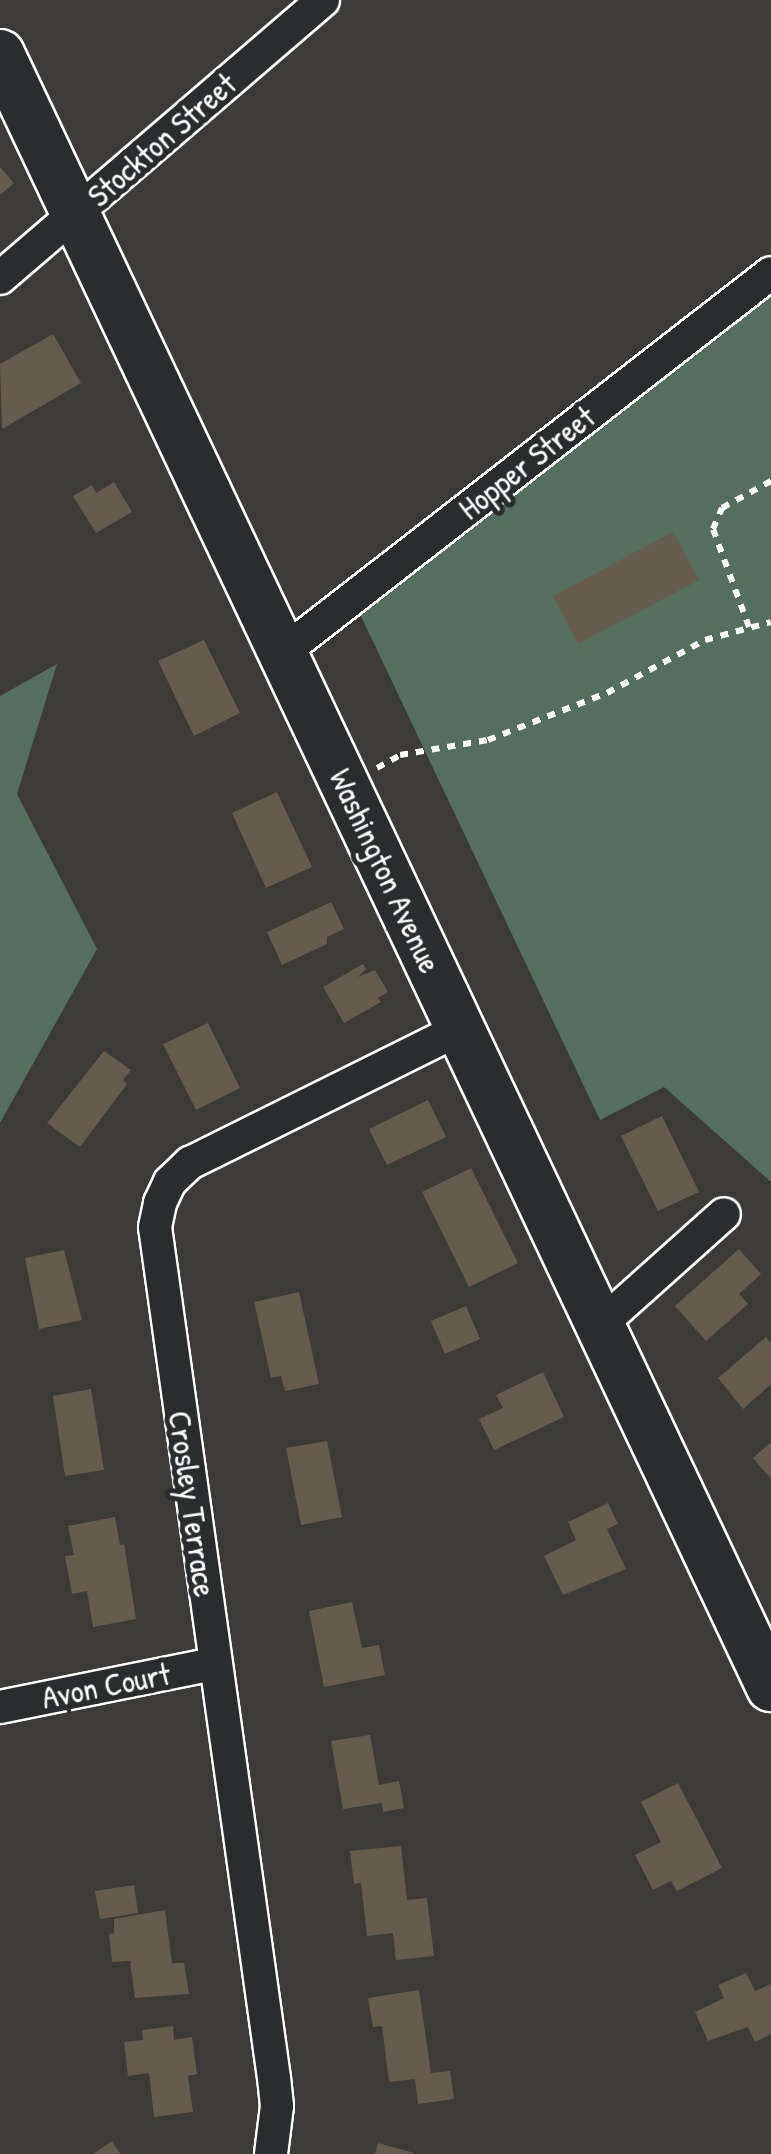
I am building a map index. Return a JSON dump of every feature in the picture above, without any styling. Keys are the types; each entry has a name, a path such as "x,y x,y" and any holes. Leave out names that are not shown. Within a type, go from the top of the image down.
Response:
{"street":[{"name":"Stockton Street","path":"0,278 323,0"},
{"name":"Washington Avenue","path":"0,54 771,1687"},
{"name":"Hopper Street","path":"282,653 771,273"},
{"name":"Crosley Terrace","path":"271,2154 276,2106 274,2078 213,1664 155,1228 170,1182 190,1164 460,1029"},
{"path":"600,1325 724,1214"},
{"name":"Avon Court","path":"0,1707 213,1664"}],"path":[{"path":"749,627 713,530 722,508 771,481"},
{"path":"345,784 400,756 468,746 510,732 608,693 705,640 771,622"}],"green space":[{"path":"771,279 771,1182 664,1087 600,1120 359,612"},
{"path":"57,664 17,794 97,949 0,1123 0,696"}],"building":[{"path":"0,167 14,183 0,195"},
{"path":"53,334 81,383 2,429 0,364"},
{"path":"114,482 132,512 96,533 73,496 92,485 96,493"},
{"path":"673,532 699,580 578,644 553,596"},
{"path":"204,640 240,713 194,736 158,661"},
{"path":"277,792 312,867 266,888 232,813"},
{"path":"331,902 344,929 327,937 327,944 282,965 267,932"},
{"path":"363,964 366,969 358,977 375,970 388,992 378,998 381,1002 344,1023 323,987"},
{"path":"208,1023 240,1088 196,1110 163,1044"},
{"path":"104,1051 131,1070 123,1080 127,1084 80,1147 47,1123"},
{"path":"428,1100 446,1137 387,1165 369,1129"},
{"path":"662,1116 699,1192 658,1211 621,1136"},
{"path":"471,1168 518,1263 469,1287 422,1192"},
{"path":"739,1249 761,1274 739,1294 748,1304 706,1341 675,1306"},
{"path":"64,1250 82,1320 39,1329 25,1258"},
{"path":"299,1292 319,1384 285,1391 281,1376 271,1378 254,1302"},
{"path":"466,1306 480,1339 445,1354 431,1321"},
{"path":"766,1337 771,1343 771,1384 743,1409 718,1378"},
{"path":"543,1372 564,1417 494,1450 479,1419 503,1408 496,1395"},
{"path":"91,1389 104,1470 65,1476 53,1396"},
{"path":"327,1441 342,1517 301,1525 286,1448"},
{"path":"771,1442 771,1479 753,1458"},
{"path":"608,1503 618,1524 607,1529 626,1569 563,1595 544,1556 576,1540 568,1522"},
{"path":"115,1517 120,1545 124,1544 136,1619 93,1627 87,1591 72,1594 65,1556 74,1555 68,1526"},
{"path":"352,1602 362,1648 379,1645 385,1675 324,1687 309,1611"},
{"path":"370,1735 379,1785 399,1781 404,1808 383,1812 382,1803 343,1809 331,1741"},
{"path":"678,1783 722,1868 677,1891 671,1881 653,1890 635,1855 661,1842 641,1802"},
{"path":"401,1846 407,1900 427,1898 434,1956 396,1960 393,1933 367,1936 361,1883 354,1884 350,1851"},
{"path":"134,1885 138,1913 100,1919 95,1891"},
{"path":"165,1910 172,1963 184,1963 189,1994 135,1998 130,1961 112,1962 109,1934 114,1933 114,1919"},
{"path":"746,1973 755,1991 771,1984 771,2034 755,2042 748,2027 708,2041 695,2012 724,1998 718,1985"},
{"path":"419,1990 431,2073 450,2071 454,2099 418,2104 415,2079 389,2082 382,2026 373,2027 368,1998"},
{"path":"173,2026 174,2040 192,2037 197,2074 188,2076 193,2112 154,2117 149,2073 128,2076 124,2042 143,2040 142,2030"},
{"path":"112,2141 120,2154 93,2154"},
{"path":"378,2143 414,2153 414,2154 375,2154"}]}
